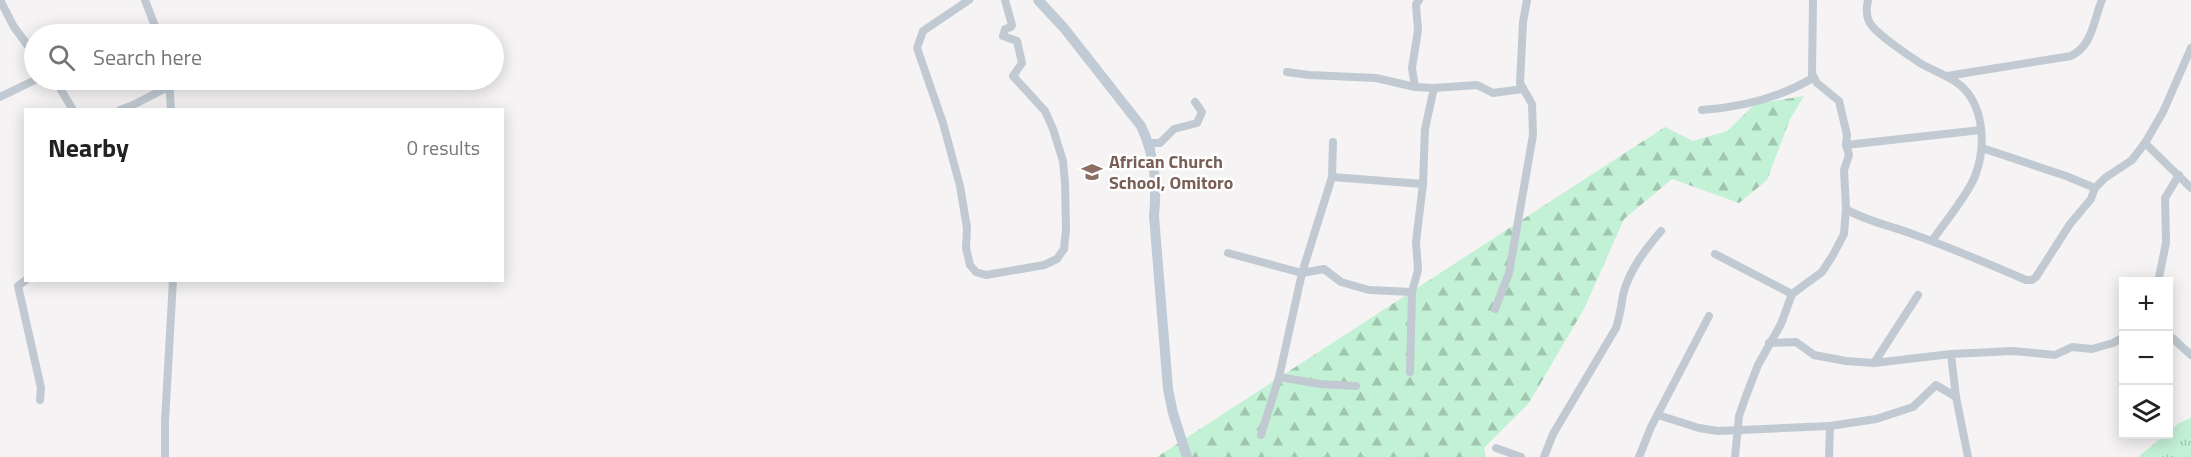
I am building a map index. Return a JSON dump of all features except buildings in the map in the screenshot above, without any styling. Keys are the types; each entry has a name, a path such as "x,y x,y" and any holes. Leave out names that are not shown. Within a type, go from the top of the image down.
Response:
{"main road":[{"path":"1038,0 1064,28 1141,126 1150,143 1156,191 1154,216 1168,389 1187,457"}],"street":[{"path":"0,0 24,40"},
{"path":"145,0 154,24"},
{"path":"969,0 923,31 917,48 943,123 960,186 967,228 966,248 970,264 976,272 986,275 1026,270 1057,259 1064,249 1066,229 1063,161 1046,111 1013,76 1022,63 1017,41 1003,36 1005,29 1012,25 1005,0"},
{"path":"1415,87 1412,68 1418,30 1416,4 1419,0"},
{"path":"1495,309 1509,273 1533,135 1532,104 1520,83 1523,22 1527,0"},
{"path":"1735,457 1738,430 1746,396 1758,364 1781,324 1792,294 1821,272 1840,243 1844,230 1846,209 1844,170 1849,155 1846,145 1847,135 1839,101 1813,78 1811,66 1813,0"},
{"path":"1868,0 1867,14 1871,26 1919,62 1962,86 1971,98 1979,118 1982,148 1975,178 1932,241"},
{"path":"1947,76 2071,56 2082,51 2089,40 2102,0"},
{"path":"1846,209 1857,216 1932,241 2025,280 2032,280 2053,253 2070,224 2091,199 2095,188 2105,178 2132,160 2145,143 2163,112 2191,48"},
{"path":"1287,72 1377,78 1415,87 1477,85 1493,93 1523,89"},
{"path":"1702,110 1752,103 1795,88 1813,78"},
{"path":"0,97 24,85"},
{"path":"1410,372 1412,292 1418,270 1416,242 1423,184 1425,129 1434,88"},
{"path":"62,90 72,108"},
{"path":"124,108 157,90"},
{"path":"170,90 171,108"},
{"path":"1150,143 1160,143 1174,129 1197,123 1202,112 1195,102"},
{"path":"1846,145 1981,130"},
{"path":"1261,435 1279,377 1302,273 1332,177 1333,142"},
{"path":"2145,143 2191,188"},
{"path":"1982,148 2095,188"},
{"path":"2159,277 2166,243 2165,198 2179,176"},
{"path":"1332,177 1423,184"},
{"path":"1844,230 1857,216"},
{"path":"1544,457 1553,434 1616,328 1623,295 1632,270 1661,231"},
{"path":"1228,253 1302,273 1324,269 1341,282 1369,290 1412,292"},
{"path":"1715,255 1792,294"},
{"path":"24,282 18,286 41,388 40,400"},
{"path":"165,457 173,282"},
{"path":"1874,363 1918,295"},
{"path":"1639,457 1651,427 1709,316"},
{"path":"2173,338 2191,355"},
{"path":"1769,343 1796,342 1814,355 1874,363 1951,354 2013,351 2055,355 2072,347 2092,349 2119,340"},
{"path":"1951,354 1956,397 1968,457"},
{"path":"1279,377 1320,384 1356,386"},
{"path":"1658,415 1699,428 1718,431 1830,426 1876,419 1913,407 1936,385 1956,397"},
{"path":"1829,457 1830,426"},
{"path":"1496,448 1521,457"}],"green space":[{"path":"1804,96 1790,119 1767,180 1739,203 1672,179 1624,219 1585,307 1529,403 1484,448 1486,457 1157,457 1665,127 1693,141 1727,131 1755,104"},
{"path":"2191,418 2191,457 2138,457 2160,439 2173,439 2173,428"}],"place":[{"name":"African Church School, Omitoro","path":"1092,172"}]}
